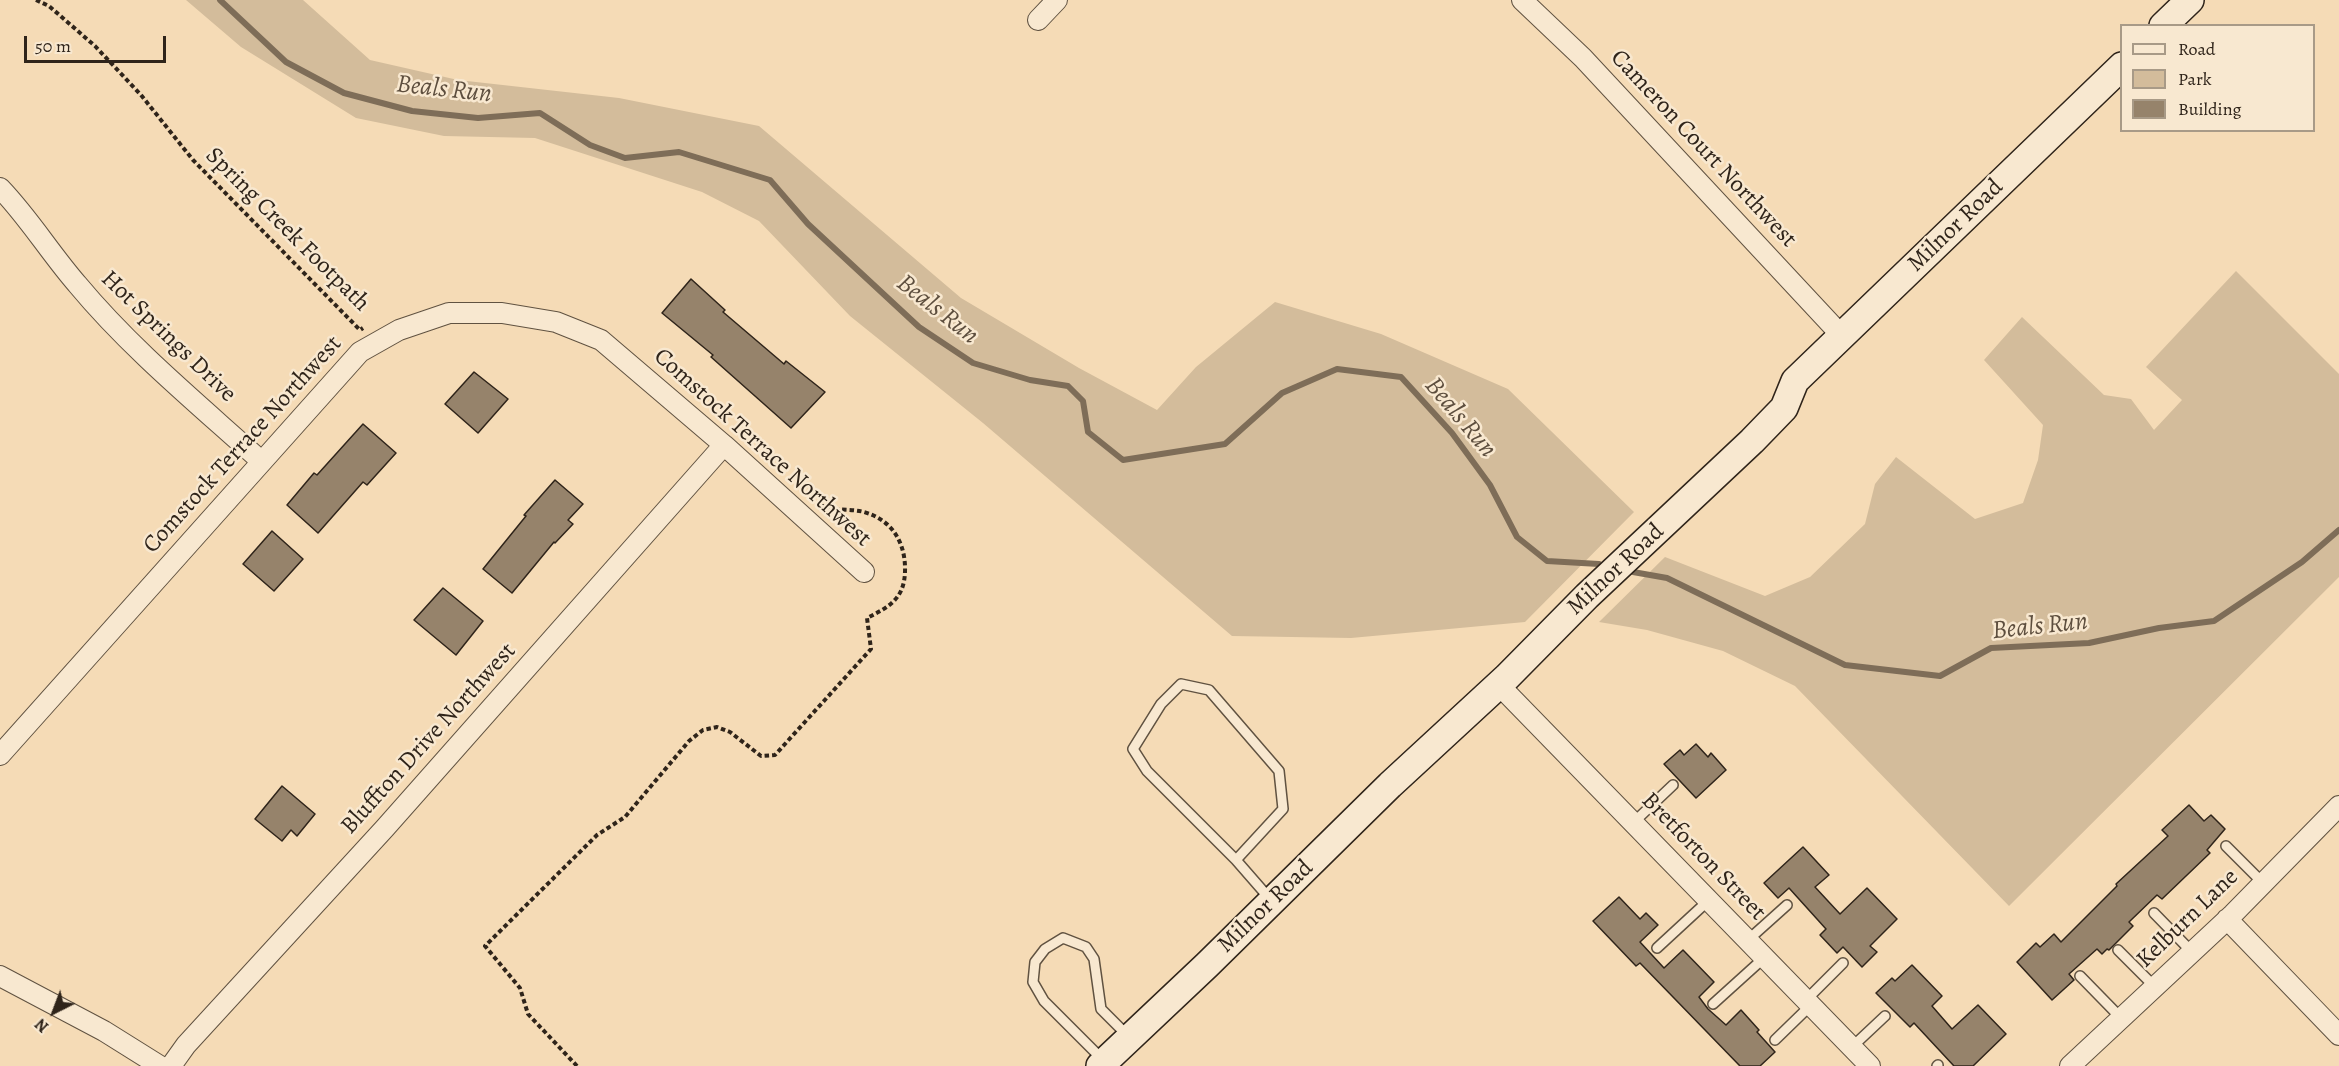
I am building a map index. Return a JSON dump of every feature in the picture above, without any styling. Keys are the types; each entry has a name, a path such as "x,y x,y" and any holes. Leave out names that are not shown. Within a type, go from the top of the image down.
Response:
{"main road":[{"path":"2165,24 2190,0"},
{"name":"Milnor Road","path":"1102,1064 1389,785 1498,684 1784,408 1795,381 2120,67"}],"street":[{"path":"1038,20 1057,0"},
{"name":"Cameron Court Northwest","path":"1522,0 1583,58 1842,336"},
{"name":"Hot Springs Drive","path":"0,188 77,284 131,344 261,461"},
{"name":"Comstock Terrace Northwest","path":"0,755 360,352 399,330 449,313 502,314 556,322 601,340 724,446 864,572"},
{"name":"Bluffton Drive Northwest","path":"171,1066 186,1045 393,819 724,446"},
{"name":"Bretforton Street","path":"1498,684 1870,1066"},
{"name":"Kelburn Lane","path":"2070,1066 2227,919 2339,806"},
{"path":"2227,919 2339,1035"},
{"path":"0,976 104,1031 160,1066"}],"lane":[{"path":"1236,860 1283,809 1279,771 1209,690 1181,684 1161,704 1132,749 1147,771 1236,860 1272,901"},
{"path":"1634,822 1673,785"},
{"path":"2226,846 2263,883"},
{"path":"1657,948 1709,900"},
{"path":"1748,940 1787,905"},
{"path":"2154,913 2192,952"},
{"path":"1102,1064 1044,1000 1033,982 1035,962 1046,949 1063,938 1086,947 1094,959 1101,1009 1130,1039"},
{"path":"2118,950 2155,987"},
{"path":"1713,1004 1765,957"},
{"path":"1774,1040 1843,963"},
{"path":"2080,976 2121,1018"},
{"path":"1852,1047 1885,1016"}],"path":[{"name":"Spring Creek Footpath","path":"36,0 49,6 94,45 141,95 193,160 360,330 370,325"},
{"path":"577,1066 528,1014 520,988 484,946 597,835 625,817 689,741 703,730 717,727 730,732 761,756 775,754 871,649 867,618 891,606 905,585 905,558 900,539 887,523 865,512 826,508 810,499"}],"green space":[{"path":"186,0 303,0 370,60 458,80 619,98 759,126 961,298 1079,368 1157,410 1196,367 1275,302 1381,334 1508,389 1634,512 1525,622 1351,638 1232,636 983,423 850,316 759,221 702,192 535,138 444,136 356,118 241,47"},
{"path":"2236,271 2339,374 2339,577 2009,906 1795,686 1723,651 1647,630 1599,622 1665,557 1765,596 1810,577 1865,524 1875,484 1896,457 1975,519 2023,503 2038,460 2043,425 1984,360 2022,317 2104,395 2131,399 2154,430 2182,400 2146,367"}],"building":[{"path":"691,279 725,310 723,312 784,364 786,361 825,392 791,428 711,357 713,355 662,313"},
{"path":"474,372 508,399 478,433 445,404"},
{"path":"363,424 396,453 367,485 363,482 318,533 287,505 314,473 317,475"},
{"path":"555,480 583,504 568,520 573,524 554,542 512,593 483,569 526,516 524,515"},
{"path":"272,531 303,559 274,591 243,564"},
{"path":"443,588 483,621 456,655 414,620"},
{"path":"1696,744 1708,757 1711,753 1726,770 1696,798 1664,764 1680,750 1684,755"},
{"path":"282,786 315,814 297,836 291,830 282,841 255,819"},
{"path":"2189,805 2204,821 2211,815 2225,829 2207,850 2210,853 2162,899 2157,895 2129,922 2133,926 2109,950 2107,949 2102,954 2097,949 2069,974 2074,980 2052,1000 2017,962 2036,943 2040,947 2054,934 2061,942 2117,886 2116,884 2168,836 2162,830"},
{"path":"1803,847 1829,875 1815,887 1840,914 1867,888 1897,919 1870,946 1877,952 1862,967 1843,947 1837,953 1820,935 1826,929 1789,888 1778,898 1764,883"},
{"path":"1619,897 1640,919 1646,913 1658,925 1640,942 1664,968 1683,950 1714,982 1699,997 1708,1009 1726,1025 1741,1010 1759,1030 1757,1032 1775,1052 1760,1066 1740,1066 1640,963 1636,966 1593,921"},
{"path":"1912,965 1942,996 1932,1006 1952,1029 1978,1005 2006,1034 1973,1066 1954,1066 1914,1023 1910,1027 1876,993 1892,978 1895,981"}],"waterway":[{"name":"Beals Run","path":"220,0 286,62 344,93 412,111 478,118 540,113 590,145 625,158 679,152 770,180 808,224 919,327 973,363 1030,380 1068,386 1083,401 1088,432 1123,460 1225,444 1282,393 1337,369 1401,377 1452,433 1490,485 1517,537 1547,561 1599,564"},
{"name":"Beals Run","path":"1633,572 1667,578 1845,665 1940,676 1991,648 2089,643 2159,628 2214,621 2302,562 2339,530"}]}
